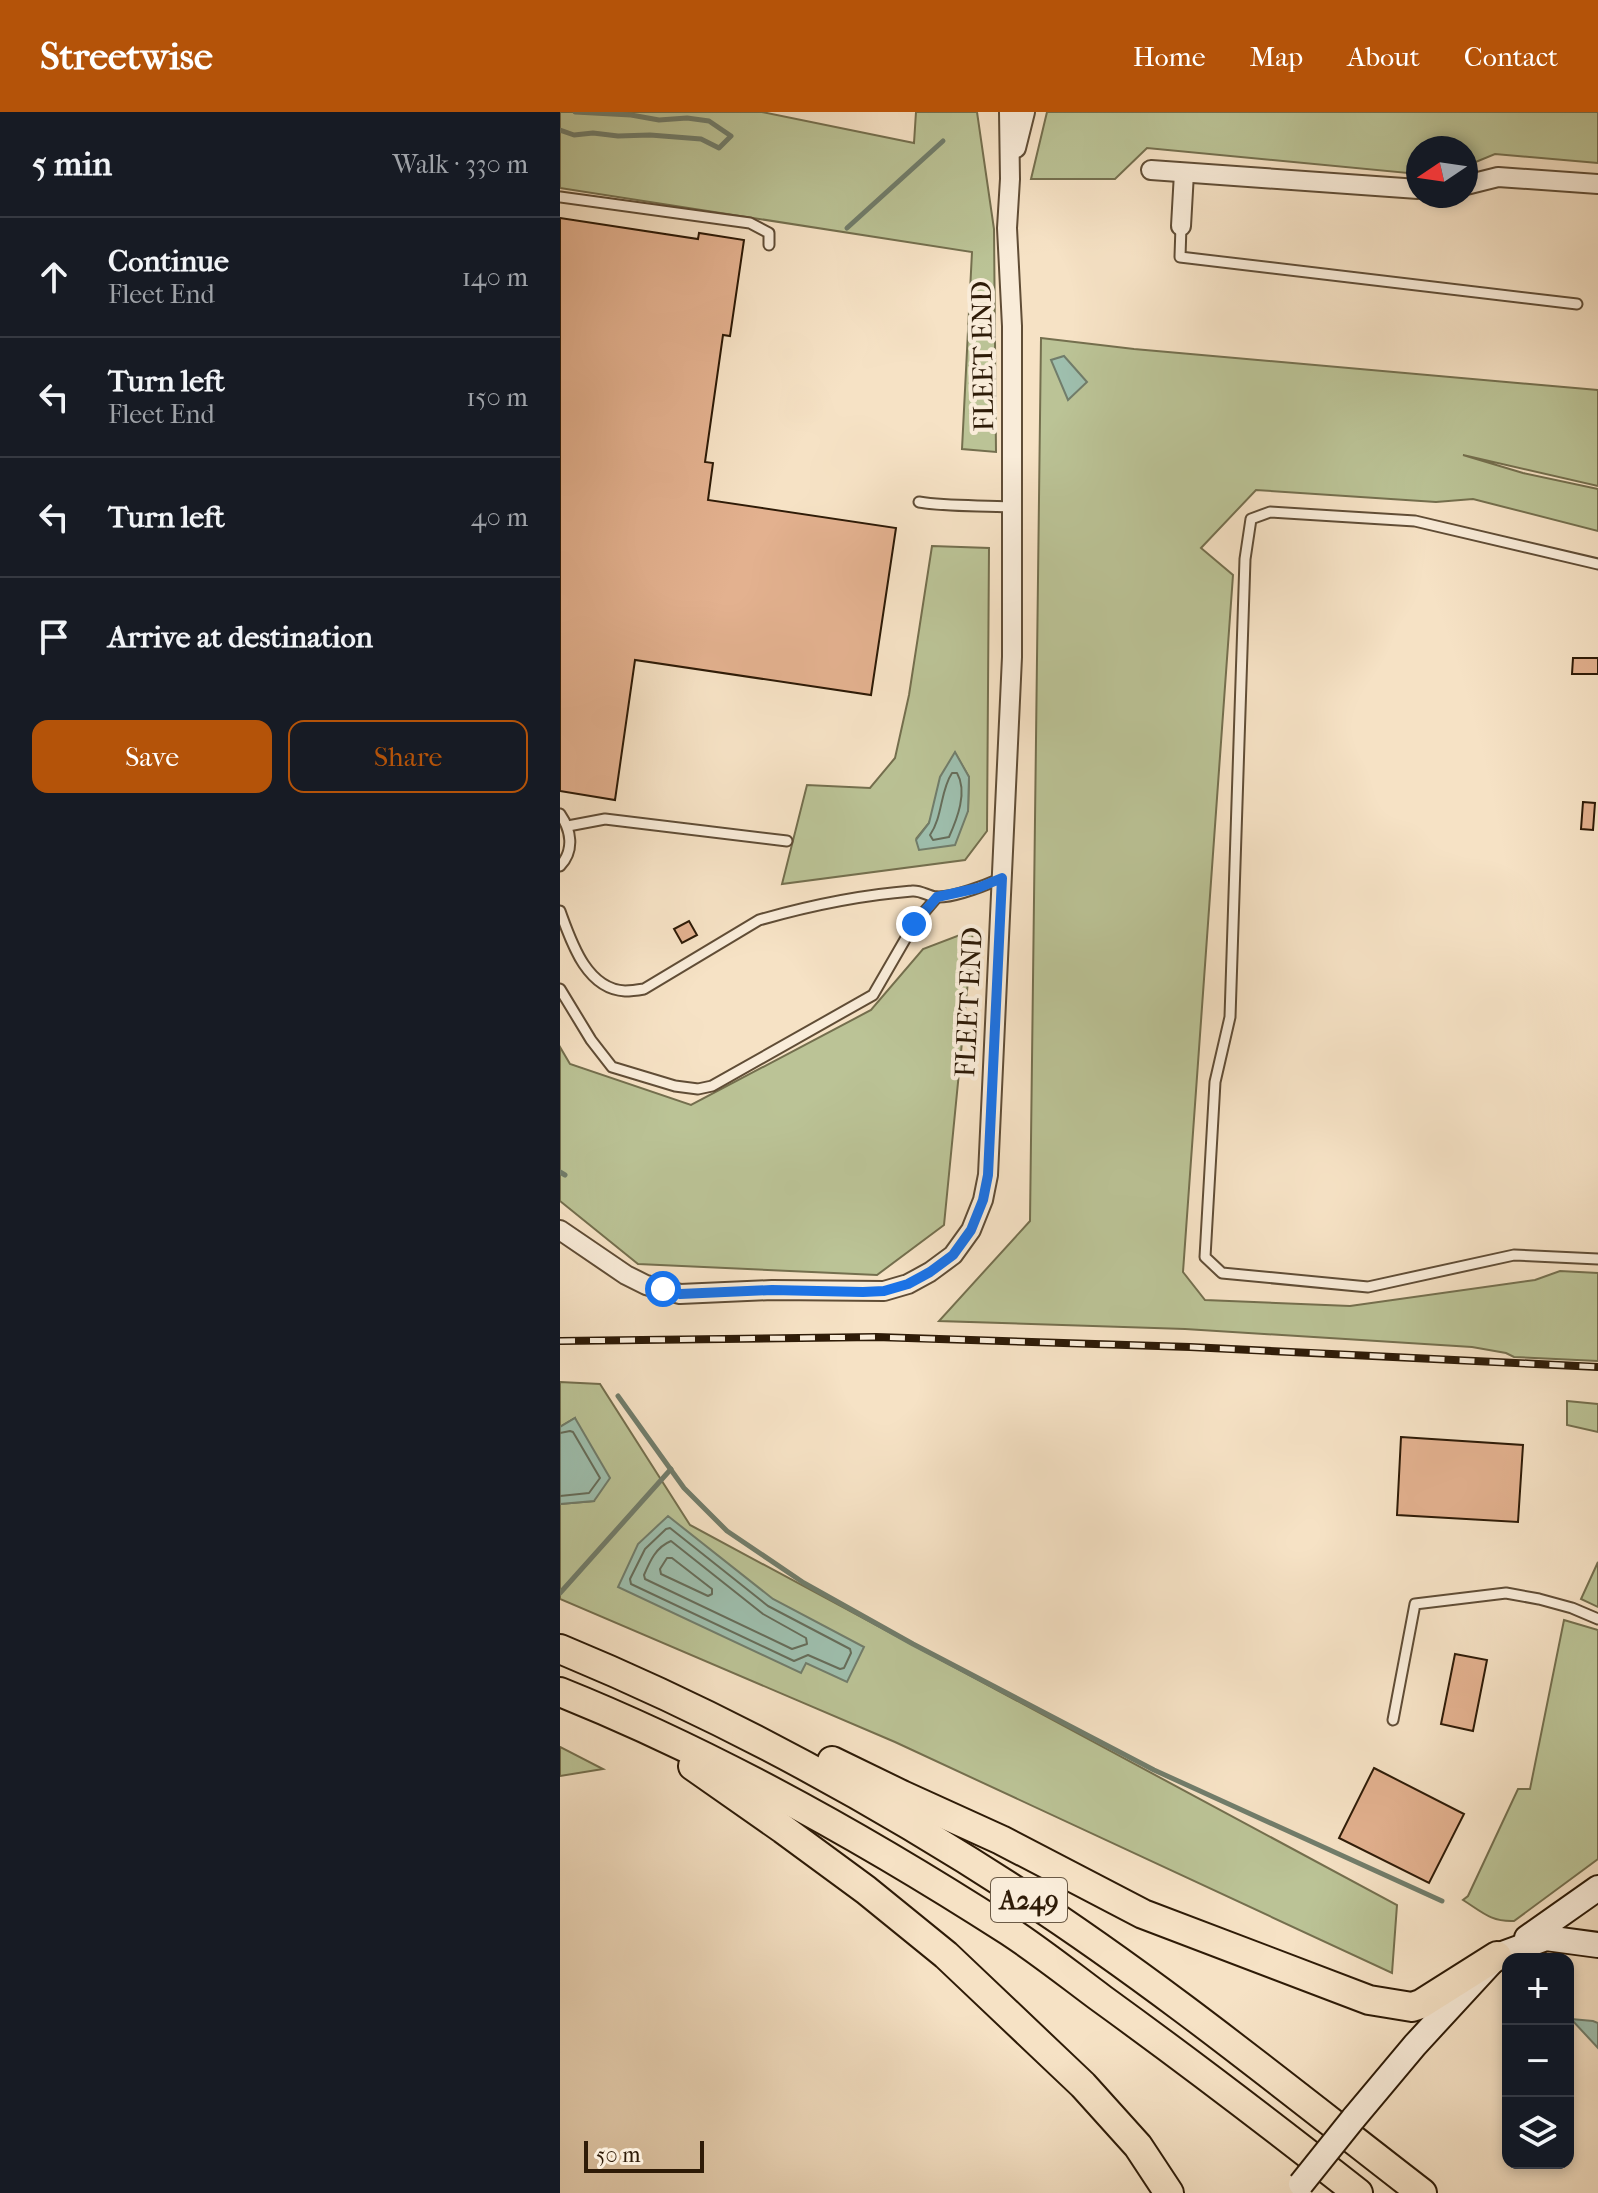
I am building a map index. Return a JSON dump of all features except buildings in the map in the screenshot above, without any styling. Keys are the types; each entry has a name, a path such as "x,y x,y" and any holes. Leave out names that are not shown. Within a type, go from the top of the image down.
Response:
{"highway":[{"name":"A249","path":"560,1649 738,1731 833,1781 1020,1894 1177,2005 1422,2193"},
{"name":"A249","path":"599,1665 652,1677 1001,1840 1143,1914 1369,2000 1412,2007 1421,2004 1497,1956"},
{"name":"A249","path":"560,1692 728,1767 1011,1932 1358,2193"},
{"name":"A249","path":"599,1708 677,1756 783,1829 866,1890 946,1955 1083,2085 1138,2146 1169,2193"}],"main road":[{"path":"1297,2188 1415,2045 1497,1956 1543,1928 1598,1888"},
{"path":"1497,1956 1546,1938 1598,1945"}],"street":[{"name":"FLEET END","path":"560,1230 626,1275 646,1285 680,1294 772,1290 884,1291 908,1284 930,1272 953,1255 971,1230 983,1200 988,1175 1012,657 1012,326 1007,228 1009,112"},
{"name":"FLEET END","path":"1010,179 1025,112"},
{"path":"1485,159 1489,179"},
{"path":"1151,170 1406,188"},
{"path":"1181,226 1184,173"},
{"path":"1478,182 1514,178 1598,184"}],"lane":[{"path":"560,197 750,223 769,233 769,245"},
{"path":"1181,226 1180,257 1577,304"},
{"path":"919,502 942,506 1011,507"},
{"path":"1598,564 1415,521 1270,512 1251,519 1245,559 1230,1017 1215,1082 1205,1257 1222,1273 1368,1287 1514,1255 1598,1259"},
{"path":"560,814 568,826 571,844 560,875"},
{"path":"568,826 605,819 787,841"},
{"path":"560,911 576,951 591,974 604,985 624,991 644,989 759,920 779,914 917,891 937,897 978,888 1002,878"},
{"path":"560,989 591,1040 612,1067 675,1086 698,1089 712,1086 873,995 914,924 937,897"},
{"path":"1393,1720 1415,1604 1506,1593 1572,1608 1598,1619"}],"shaded area":[{"path":"560,112 762,112 914,143 916,112 977,112 994,229 996,452 962,449 972,252 560,188"},
{"path":"1047,112 1598,112 1598,163 1495,154 1478,161 1478,136 1406,136 1406,173 1147,148 1115,179 1031,179"},
{"path":"1041,338 1598,390 1598,486 1463,455 1523,473 1598,489 1598,531 1473,499 1436,502 1256,490 1201,548 1233,575 1183,1272 1205,1300 1350,1306 1535,1280 1560,1271 1598,1273 1598,1361 1514,1357 1472,1347 1185,1329 939,1321 1030,1221"},
{"path":"932,546 989,548 987,831 965,860 782,884 807,785 870,788 895,758 909,695","holes":["955,753 969,777 968,811 916,839 929,823"]},
{"path":"973,930 944,1225 877,1275 638,1264 560,1201 560,1047 570,1064 691,1105 871,1010 923,949"},
{"path":"560,1382 600,1384 690,1525 1397,1905 1392,1973 895,1742 560,1599 560,1504 594,1501 575,1418 560,1427"},
{"path":"1567,1401 1598,1404 1598,1432 1567,1425"},
{"path":"1598,1562 1598,1607 1581,1599"},
{"path":"1564,1620 1598,1630 1598,1859 1514,1921 1499,1920 1463,1900 1468,1896 1518,1789 1530,1789"},
{"path":"560,1747 603,1769 560,1776"}],"water":[{"path":"1064,356 1087,382 1068,400 1051,360"},
{"path":"955,752 969,777 968,811 955,845 919,850 916,840 929,823 940,777"},
{"path":"575,1418 610,1478 594,1501 560,1504 560,1427"},
{"path":"668,1516 773,1599 864,1647 847,1682 806,1663 801,1673 618,1587 638,1544"},
{"path":"1574,2019 1598,2023 1598,2048 1574,2022"}],"waterway":[{"path":"560,130 574,135 593,133 701,139 719,148 731,136 709,121 575,112"},
{"path":"847,228 943,141"},
{"path":"560,1172 565,1175"},
{"path":"618,1396 684,1488 727,1531 804,1583 913,1644 1154,1770 1442,1901"},
{"path":"560,1593 671,1469"}],"railway":[{"path":"560,1341 876,1337 1190,1347 1598,1367"}],"route":[{"path":"663,1289 680,1294 772,1290 884,1291 908,1284 930,1272 953,1255 971,1230 983,1200 988,1175 1002,878 978,888 937,897 914,924"}]}
